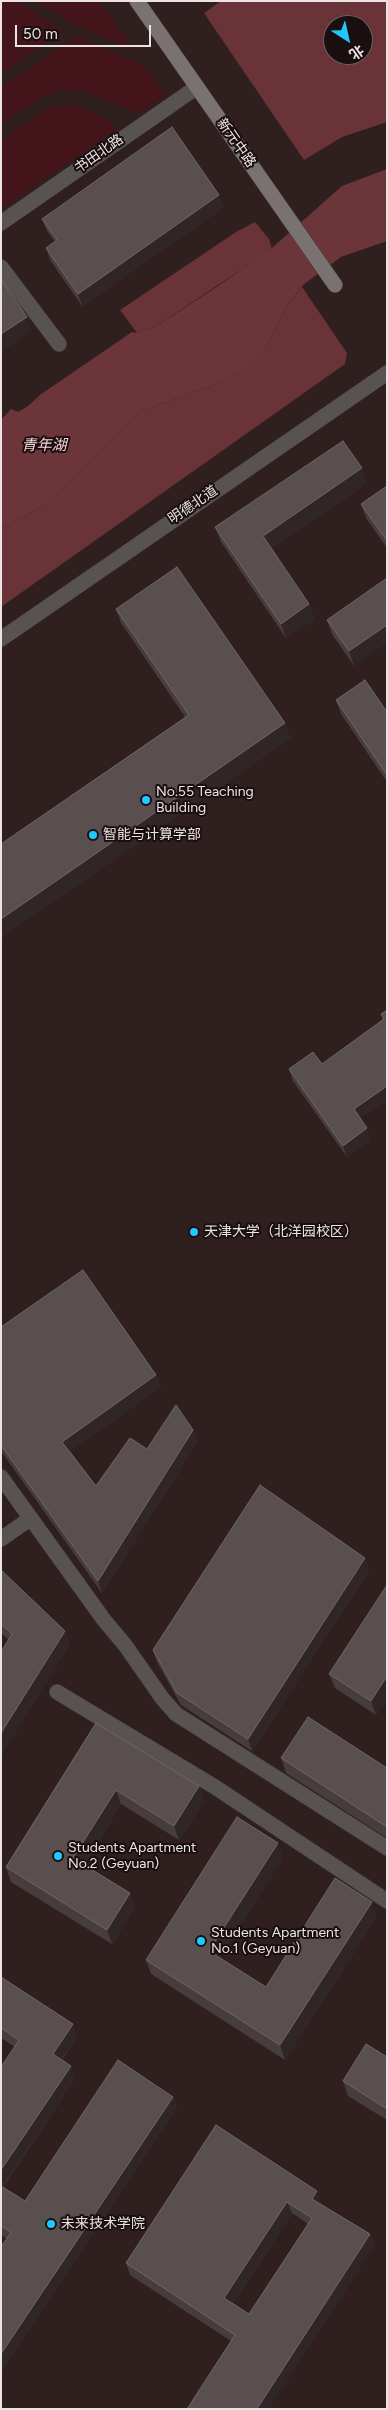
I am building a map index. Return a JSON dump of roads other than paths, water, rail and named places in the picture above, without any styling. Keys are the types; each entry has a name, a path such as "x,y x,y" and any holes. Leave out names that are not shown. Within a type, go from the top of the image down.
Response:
{"street":[{"name":"新元中路","path":"137,1 335,285"},
{"name":"新元中路","path":"149,1 333,264"},
{"name":"书田北路","path":"1,223 197,87"},
{"path":"1,267 59,344"},
{"name":"明德北道","path":"1,639 387,373"},
{"path":"1,1476 104,1620 176,1714 387,1848"},
{"path":"1,1539 31,1518"},
{"path":"57,1692 215,1787 387,1901"}],"water":[{"name":"青年湖","path":"387,169 387,241 341,257 304,284 287,305 265,349 250,364 217,384 140,411 45,505 1,529 1,420 11,409 18,412 132,332 137,333 155,327 218,286 272,248 342,186"}],"place":[{"name":"No.55 Teaching Building","path":"146,800"},
{"name":"智能与计算学部","path":"93,835"},
{"name":"天津大学（北洋园校区）","path":"194,1232"},
{"name":"Students Apartment No.2 (Geyuan)","path":"58,1856"},
{"name":"Students Apartment No.1 (Geyuan)","path":"201,1941"},
{"name":"未来技术学院","path":"51,2224"}]}
